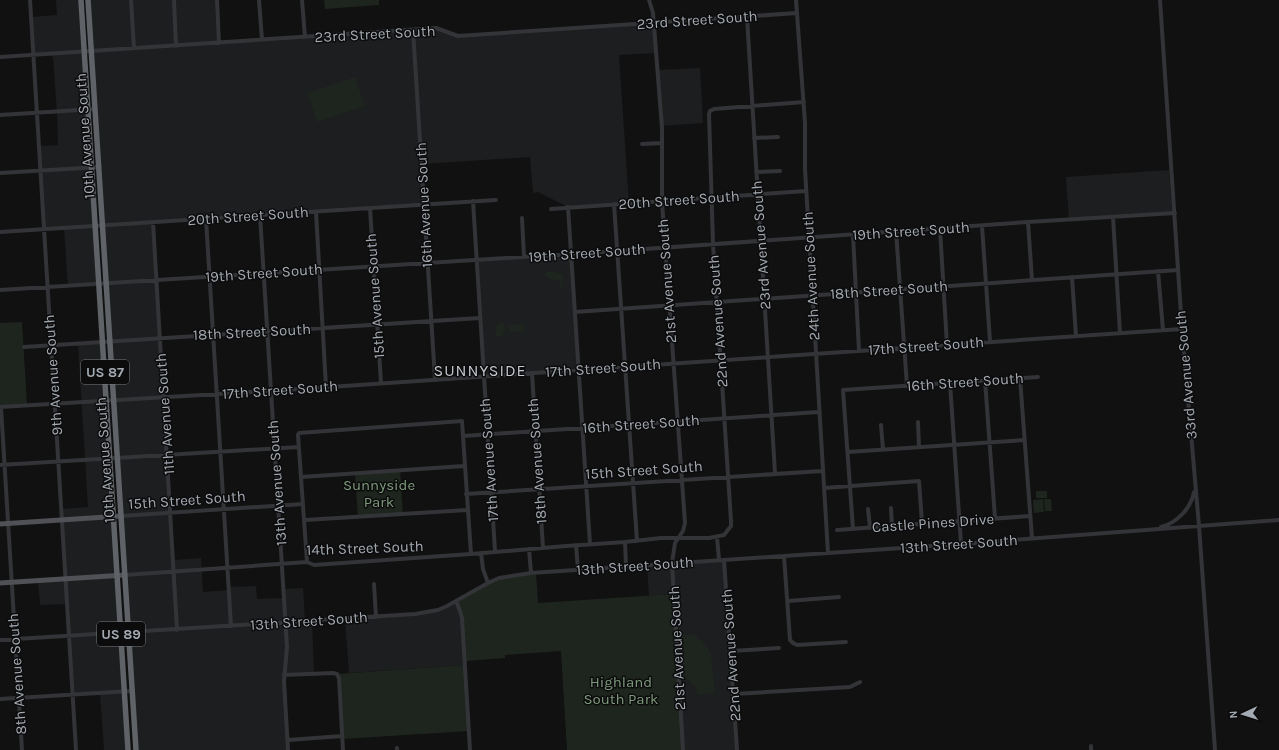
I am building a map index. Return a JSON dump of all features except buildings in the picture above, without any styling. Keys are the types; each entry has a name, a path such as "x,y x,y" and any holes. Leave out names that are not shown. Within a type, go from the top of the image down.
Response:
{"highway":[{"name":"10th Avenue South","path":"81,0 93,167 121,633 135,750"},
{"name":"10th Avenue South","path":"88,0 100,166 125,575 128,633 128,750"}],"main road":[{"name":"15th Street South","path":"0,524 121,516"},
{"name":"14th Street South","path":"0,583 125,575"}],"street":[{"name":"9th Avenue South","path":"30,0 76,750"},
{"path":"131,0 134,48"},
{"path":"174,0 176,46"},
{"path":"217,0 219,43"},
{"path":"259,0 262,40"},
{"path":"302,0 305,37"},
{"name":"21st Avenue South","path":"649,0 654,23 662,143 662,202 685,523 683,532 673,549 672,563 683,750"},
{"name":"24th Avenue South","path":"796,0 804,102 806,191 828,553"},
{"name":"33rd Avenue South","path":"1160,0 1182,329 1199,526 1215,750"},
{"name":"23rd Street South","path":"0,57 436,28 458,36 797,13"},
{"name":"23rd Avenue South","path":"747,17 775,473"},
{"name":"16th Avenue South","path":"413,30 435,379"},
{"path":"752,106 804,102"},
{"name":"22nd Avenue South","path":"728,530 731,526 731,521 713,244 708,118 710,111 714,108 752,106"},
{"path":"0,115 95,109"},
{"path":"754,138 778,137"},
{"path":"642,144 662,143"},
{"path":"0,173 100,166"},
{"path":"756,172 780,171"},
{"name":"20th Street South","path":"551,209 806,191"},
{"name":"20th Street South","path":"0,232 496,200"},
{"name":"17th Avenue South","path":"473,202 495,551"},
{"path":"614,204 637,540"},
{"path":"568,207 590,544"},
{"name":"15th Avenue South","path":"370,208 381,383"},
{"path":"316,212 326,387"},
{"name":"19th Street South","path":"0,290 666,248 761,240 1175,213"},
{"name":"13th Avenue South","path":"260,215 287,647 284,675 288,750"},
{"path":"1113,217 1120,333"},
{"path":"522,218 524,257"},
{"path":"206,219 231,626"},
{"name":"11th Avenue South","path":"153,222 177,630"},
{"path":"1028,222 1032,280"},
{"path":"982,226 990,341"},
{"path":"940,228 947,345"},
{"path":"896,231 907,386"},
{"path":"853,235 859,351"},
{"name":"18th Street South","path":"575,312 1178,270"},
{"path":"1158,271 1163,330"},
{"path":"1072,277 1076,336"},
{"name":"18th Street South","path":"24,348 110,341 480,318"},
{"name":"17th Street South","path":"0,407 326,387 1182,329"},
{"name":"18th Avenue South","path":"532,373 542,548"},
{"name":"16th Street South","path":"848,452 844,390 1038,377"},
{"path":"1020,378 1032,538"},
{"path":"985,380 994,518"},
{"path":"950,383 961,544"},
{"name":"8th Avenue South","path":"0,407 2,465 8,524 22,750"},
{"name":"16th Street South","path":"463,436 819,412"},
{"path":"307,562 298,435 302,432 462,420 471,554"},
{"path":"918,422 919,447"},
{"path":"881,425 883,449"},
{"path":"853,529 848,452 1024,440"},
{"path":"2,465 299,446"},
{"path":"301,477 464,466"},
{"name":"15th Street South","path":"466,494 822,470"},
{"path":"824,488 920,481 922,523"},
{"path":"1149,529 1163,526 1187,510 1194,495 1195,487"},
{"name":"15th Street South","path":"121,516 303,504"},
{"path":"891,508 892,526"},
{"path":"868,509 870,527"},
{"path":"305,520 467,510"},
{"name":"Castle Pines Drive","path":"836,530 1030,516"},
{"name":"13th Street South","path":"0,640 415,614 443,608 488,583 514,575 531,573 961,544 1279,520"},
{"name":"14th Street South","path":"125,575 307,562 314,565 471,554 661,538 678,539 717,537 724,535 728,530"},
{"path":"717,537 719,560"},
{"path":"625,542 626,566"},
{"path":"576,545 578,570"},
{"path":"529,549 531,573"},
{"path":"481,553 483,569 488,583"},
{"path":"784,556 790,640 797,644 846,642"},
{"name":"22nd Avenue South","path":"724,560 737,750"},
{"path":"374,584 376,617"},
{"path":"788,601 839,597"},
{"path":"456,601 462,618 470,750"},
{"path":"731,651 779,648"},
{"path":"284,675 337,674 339,678 343,750"},
{"path":"734,694 850,687 860,682"},
{"path":"0,699 128,691"},
{"path":"288,740 342,736"}],"shaded area":[{"path":"56,0 81,0 100,284 68,286 64,228 43,229 38,146 58,145 57,112 53,58 51,53 33,55 31,17 57,15"},
{"path":"88,0 217,0 219,42 436,28 458,36 654,23 656,53 619,55 629,203 568,207 538,192 533,193 530,157 422,164 424,205 153,222 174,560 201,558 203,592 229,590 229,587 256,586 257,599 284,598 284,589 303,588 305,621 312,621 314,673 284,675 289,750 135,750"},
{"path":"700,68 703,123 661,126 657,70"},
{"path":"1169,170 1172,213 1069,220 1066,177"},
{"path":"571,254 579,370 484,376 477,260"},
{"path":"103,342 128,750 104,750 100,693 73,695 67,604 40,605 38,581 65,578 61,509 88,507 78,344"},
{"path":"724,560 737,750 683,750 674,594 649,596 647,565"},
{"path":"456,601 460,611 465,665 349,673 345,619 429,612"}],"green space":[{"path":"324,0 379,0 379,5 325,9"},
{"path":"355,77 365,106 317,122 307,93"},
{"path":"550,271 563,274 564,287 560,287 560,280 552,280 544,275 546,272"},
{"path":"22,322 27,405 0,407 0,323"},
{"path":"500,323 503,323 505,331 502,336 496,337 495,327"},
{"path":"524,324 524,331 509,332 509,325"},
{"name":"Sunnyside Park","path":"400,470 403,515 358,518 355,474"},
{"path":"1036,491 1047,491 1047,498 1036,498"},
{"path":"1043,499 1044,512 1034,513 1033,500"},
{"path":"1044,499 1051,499 1052,511 1045,511"},
{"name":"Highland South Park","path":"536,573 538,603 674,594 683,750 567,750 561,651 505,655 505,658 465,661 462,618 456,601 499,578"},
{"path":"681,635 694,635 707,647 711,653 715,693 697,695 696,687 684,677"},
{"path":"465,665 469,731 342,739 337,674"}],"district":[{"name":"SUNNYSIDE","path":"480,370"}]}
